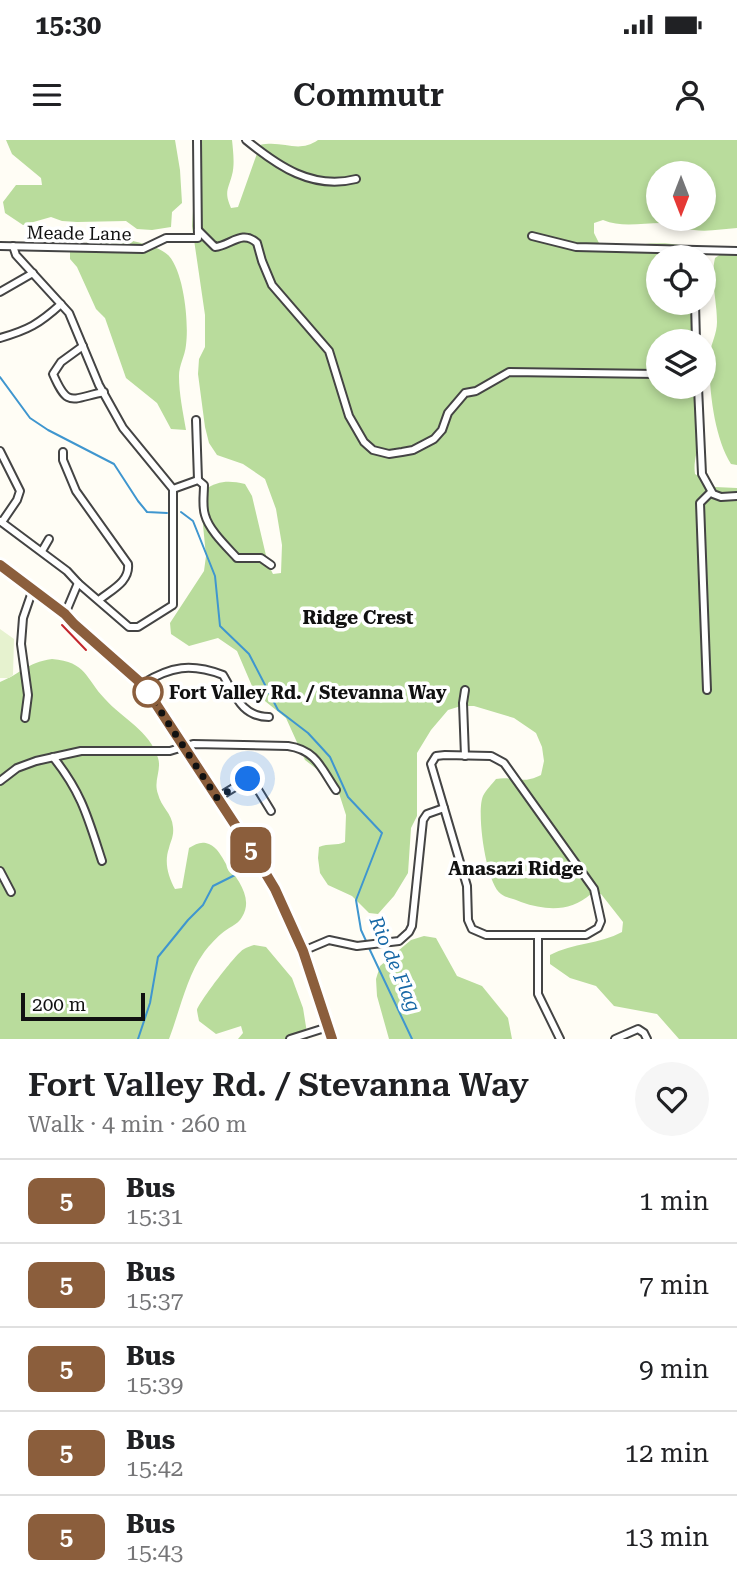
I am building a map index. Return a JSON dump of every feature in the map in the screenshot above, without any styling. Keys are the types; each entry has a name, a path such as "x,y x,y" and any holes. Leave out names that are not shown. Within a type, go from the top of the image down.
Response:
{"main road":[{"path":"0,565 65,614 142,684 275,889 303,951 332,1039"}],"street":[{"path":"197,140 198,234 215,247 247,237 257,243 272,285 329,351 349,416 364,442 373,450 389,454 402,452 413,450 434,439 442,430 448,413 464,393 476,391 509,372 646,374"},
{"path":"246,140 295,174 329,182 356,179"},
{"name":"Meade Lane","path":"0,246 143,248 166,238 198,234"},
{"path":"532,236 570,246 646,251"},
{"path":"0,450 20,491 17,500 1,521 67,571 129,627 138,627 173,605 173,489 123,428 69,313 16,255 13,246"},
{"path":"716,253 737,251"},
{"path":"0,292 33,273"},
{"path":"0,338 23,332 47,317 61,304"},
{"path":"83,346 61,362 53,374 63,395 70,399 104,392"},
{"path":"699,399 702,474 705,483 711,492 721,497 737,496"},
{"path":"196,420 198,480 204,485 205,516 237,558 261,558 271,565"},
{"path":"62,452 76,491 128,564 129,571 125,580 99,600"},
{"path":"173,489 198,480"},
{"path":"707,690 700,503 711,492"},
{"path":"42,551 50,539"},
{"path":"65,614 78,583"},
{"path":"25,718 28,695 21,644 23,618 33,589"},
{"path":"142,684 163,671 204,667 223,675 242,708 258,717 269,717"},
{"path":"465,690 465,756"},
{"path":"0,781 17,768 82,751 170,751 184,746 274,746 303,748 314,757 336,790"},
{"path":"436,756 491,756 501,760 597,893 601,921 593,932 586,935 486,935 472,929 468,920 468,891 444,808 431,764 432,759 436,756"},
{"path":"53,757 75,786 86,810 102,861"},
{"path":"217,798 248,779 254,783 271,811"},
{"path":"303,951 329,940 357,946 399,941 409,933 423,820 428,814 444,808"},
{"path":"0,871 11,892"},
{"path":"538,936 538,994 560,1039"},
{"path":"290,1039 328,1027"},
{"path":"615,1039 638,1029 647,1039"}],"green space":[{"path":"6,140 175,140 182,203 172,212 171,227 152,230 137,229 126,221 77,222 51,217 23,225 5,213 3,202 16,185 42,185 41,178 12,154"},
{"path":"194,140 232,140 234,158 227,194 231,208 238,207 260,145 304,146 318,140 737,140 737,228 716,230 716,161 646,161 646,223 624,224 603,220 594,223 594,233 599,243 609,245 669,243 679,245 646,245 646,315 697,315 697,329 646,329 646,399 694,399 698,433 695,474 715,487 737,488 737,1039 679,1039 657,1014 614,1006 596,986 570,978 550,964 550,955 559,951 622,932 623,922 601,894 591,894 566,907 549,908 505,897 496,888 484,847 481,817 483,796 496,779 523,780 541,775 544,761 536,733 514,718 474,706 461,706 448,710 431,730 417,753 417,816 411,828 408,873 394,896 378,914 369,913 352,896 328,885 320,873 319,847 345,842 346,815 336,784 305,760 286,718 255,693 237,651 218,638 189,646 171,634 170,623 204,571 206,556 201,504 204,490 209,487 223,482 245,484 252,496 268,564 273,574 281,573 282,545 276,509 265,479 243,464 217,455 209,443 205,427 198,374 199,359 205,347 205,315 192,226 193,211 198,198"},
{"path":"114,238 165,252 178,274 187,324 179,376 186,430 171,429 157,403 126,378 105,318 96,309 77,267 70,259 70,249 92,241"},
{"path":"737,248 737,465 731,464 725,453 716,426 711,399 716,399 716,257 727,250"},
{"path":"0,629 14,639 13,675 9,678 0,678"},
{"path":"52,659 79,667 105,699 142,732 154,748 159,762 156,785 159,799 171,818 173,827 167,864 175,889 182,888 189,848 203,843 212,845 219,852 243,889 245,910 240,920 216,938 197,963 169,1039 0,1039 0,682 30,666"},
{"path":"424,936 436,938 457,976 482,986 508,1018 512,1039 389,1039 377,996 376,979 380,966 411,940"},
{"path":"254,945 266,947 292,978 303,1008 308,1039 238,1039 243,1033 241,1026 216,1034 199,1021 197,1010 211,988 240,952"}],"waterway":[{"name":"Rio de Flag","path":"0,377 30,418 114,464 147,512 167,513"},
{"name":"Rio de Flag","path":"181,512 193,521 215,576 220,626 249,654 278,710 308,733 330,757 348,797 382,833 356,900 361,930 367,943"},
{"path":"138,1039 150,1003 158,957 203,905 213,886 245,870 252,858"},
{"name":"Rio de Flag","path":"369,948 412,1039"}],"railway":[{"path":"62,625 86,650"}],"bus line":[{"name":"5","path":"0,565 65,614 142,684 152,698 275,889 303,951 332,1039"}],"place":[{"name":"Fort Valley Rd. / Stevanna Way","path":"148,692"}],"district":[{"name":"Ridge Crest","path":"358,617"},
{"name":"Anasazi Ridge","path":"516,868"}],"route":[{"path":"148,692 217,798 248,779"}]}
